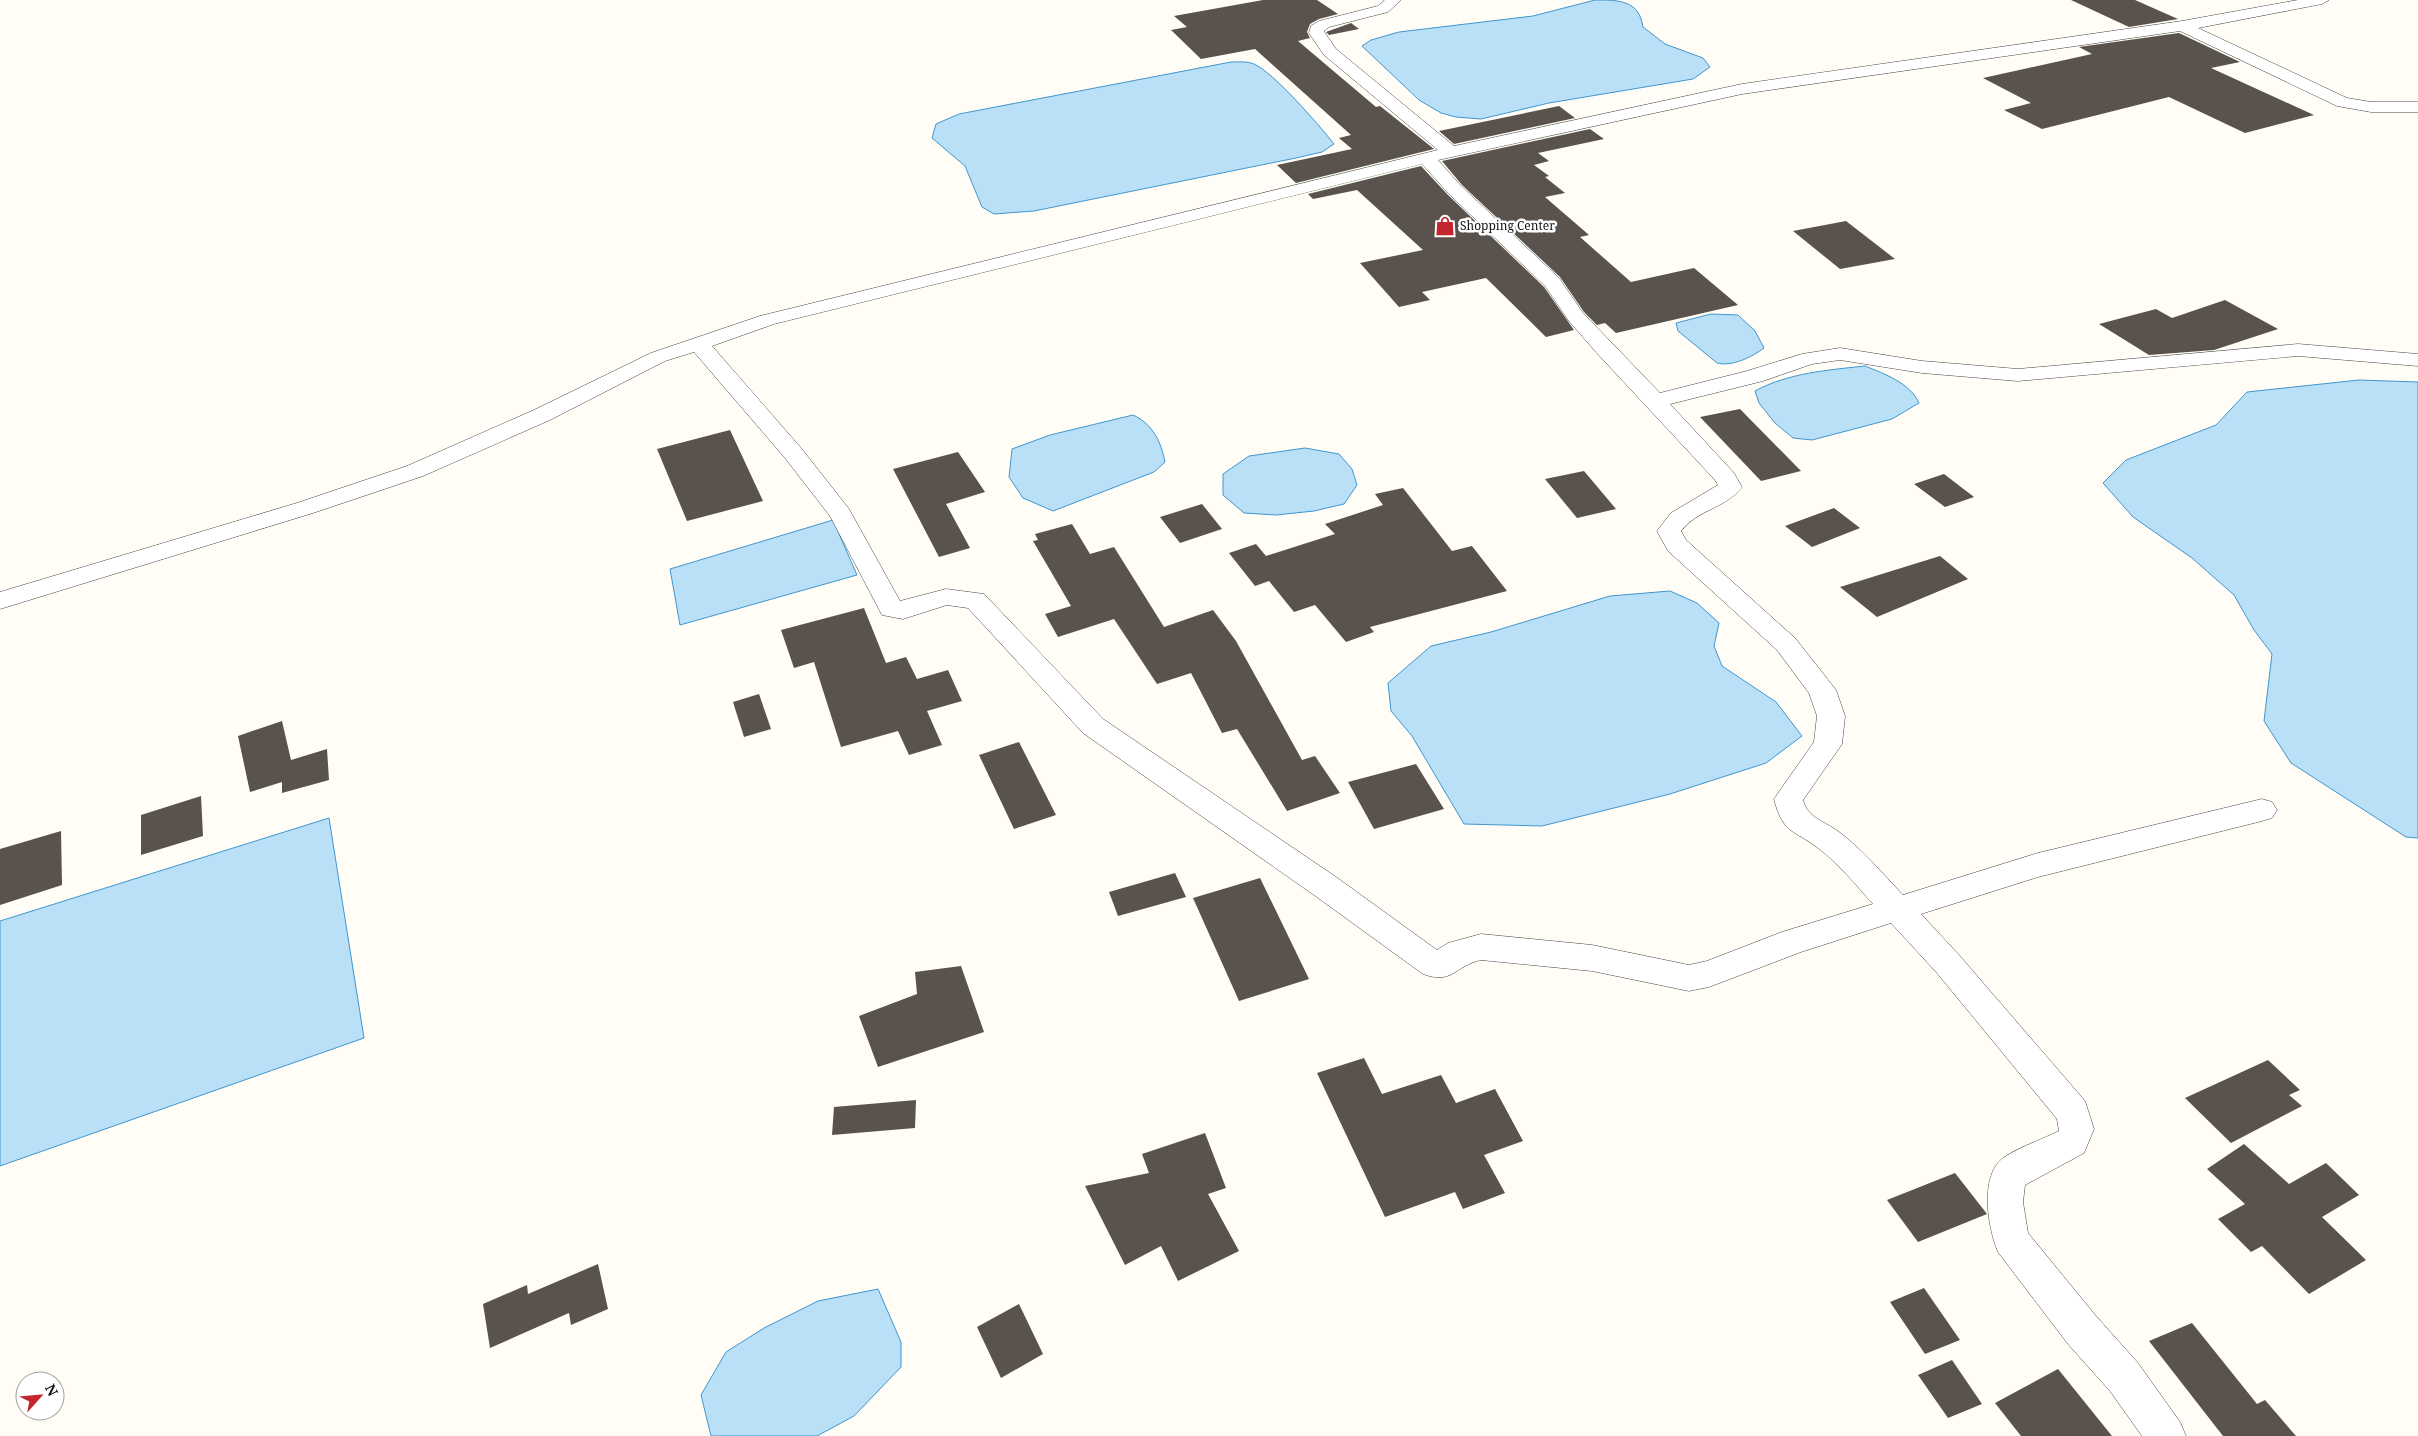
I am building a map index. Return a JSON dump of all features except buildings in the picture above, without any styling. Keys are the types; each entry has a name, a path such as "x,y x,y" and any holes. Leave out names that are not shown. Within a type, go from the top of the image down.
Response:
{"street":[{"path":"1394,0 1383,9 1324,24 1316,29 1317,33 1330,52 1438,155 1455,190 1552,282 1576,317 1602,347 1726,478 1730,487 1700,508 1677,518 1672,523 1669,531 1677,545 1786,644 1822,690 1830,716 1828,744 1788,799 1792,814 1801,824 1830,840 1896,909 1954,971 2072,1112 2077,1129 2072,1142 2015,1170 2008,1179 2005,1202 2011,1240 2082,1330 2124,1377 2166,1436"},
{"path":"0,601 305,508 415,471 542,415 658,357 766,320 1438,155 1742,89 2182,26 2322,0"},
{"path":"2182,26 2343,102 2371,107 2418,107"},
{"path":"698,343 793,453 841,514 891,609 903,610 946,597 976,600 1093,726 1325,886 1434,965 1439,966 1459,952 1481,947 1592,958 1689,978 1709,974 1793,941 2038,865 2262,810"},
{"path":"1655,401 1755,376 1810,358 1840,354 1922,367 2018,375 2298,350 2418,360"}],"water":[{"path":"1595,0 1612,0 1626,3 1637,11 1643,27 1665,44 1703,58 1710,67 1693,79 1549,103 1481,119 1456,117 1441,113 1419,100 1362,46 1371,40 1399,32 1533,16"},
{"path":"1231,62 1254,64 1273,77 1296,100 1334,144 1322,152 1296,158 1034,211 994,214 982,207 965,166 932,138 936,124 959,114"},
{"path":"1711,314 1738,315 1755,331 1764,348 1742,360 1729,364 1717,363 1678,331 1676,323"},
{"path":"1865,366 1889,376 1903,385 1910,390 1919,403 1892,419 1812,440 1793,438 1775,423 1759,403 1755,391 1795,376"},
{"path":"2359,380 2418,382 2418,838 2406,837 2291,763 2264,721 2272,654 2254,630 2234,595 2192,558 2133,517 2103,483 2126,460 2216,425 2247,392"},
{"path":"1133,415 1146,423 1155,434 1161,447 1165,462 1154,472 1053,511 1023,498 1009,477 1012,449 1050,435"},
{"path":"1305,448 1339,454 1352,469 1357,485 1344,504 1314,511 1276,515 1244,513 1223,495 1223,474 1249,456"},
{"path":"833,520 857,575 680,625 670,569"},
{"path":"1670,591 1697,603 1719,623 1714,646 1722,666 1776,702 1802,736 1766,763 1670,794 1542,826 1464,824 1412,736 1391,711 1388,683 1431,646 1491,632 1610,596"},
{"path":"329,818 364,1038 0,1166 0,921"},
{"path":"878,1289 901,1342 901,1367 854,1416 817,1436 711,1436 701,1395 726,1352 764,1328 818,1301"}],"place":[{"name":"Shopping Center","path":"1445,226"}]}
